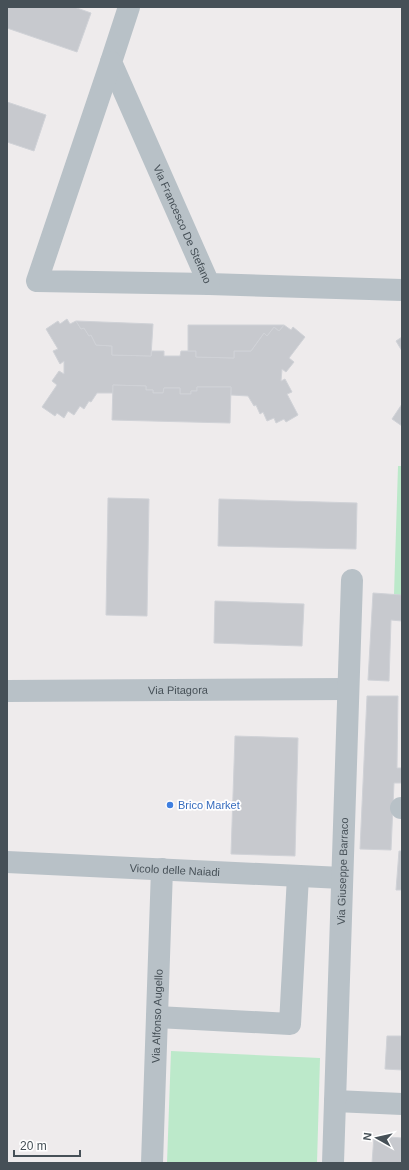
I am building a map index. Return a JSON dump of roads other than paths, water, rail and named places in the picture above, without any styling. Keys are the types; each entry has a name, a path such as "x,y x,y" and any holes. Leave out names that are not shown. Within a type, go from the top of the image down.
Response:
{"street":[{"path":"129,7 37,281 209,284"},
{"name":"Via Francesco De Stefano","path":"111,62 209,284 402,290"},
{"name":"Via Giuseppe Barraco","path":"333,1163 352,580"},
{"name":"Via Pitagora","path":"7,691 348,689"},
{"name":"Vicolo delle Naiadi","path":"7,862 342,878"},
{"name":"Via Alfonso Augello","path":"152,1163 162,869"},
{"path":"157,1017 290,1024 298,876"},
{"path":"335,1102 402,1104"}],"place":[{"name":"Brico Market","path":"170,805"}]}
